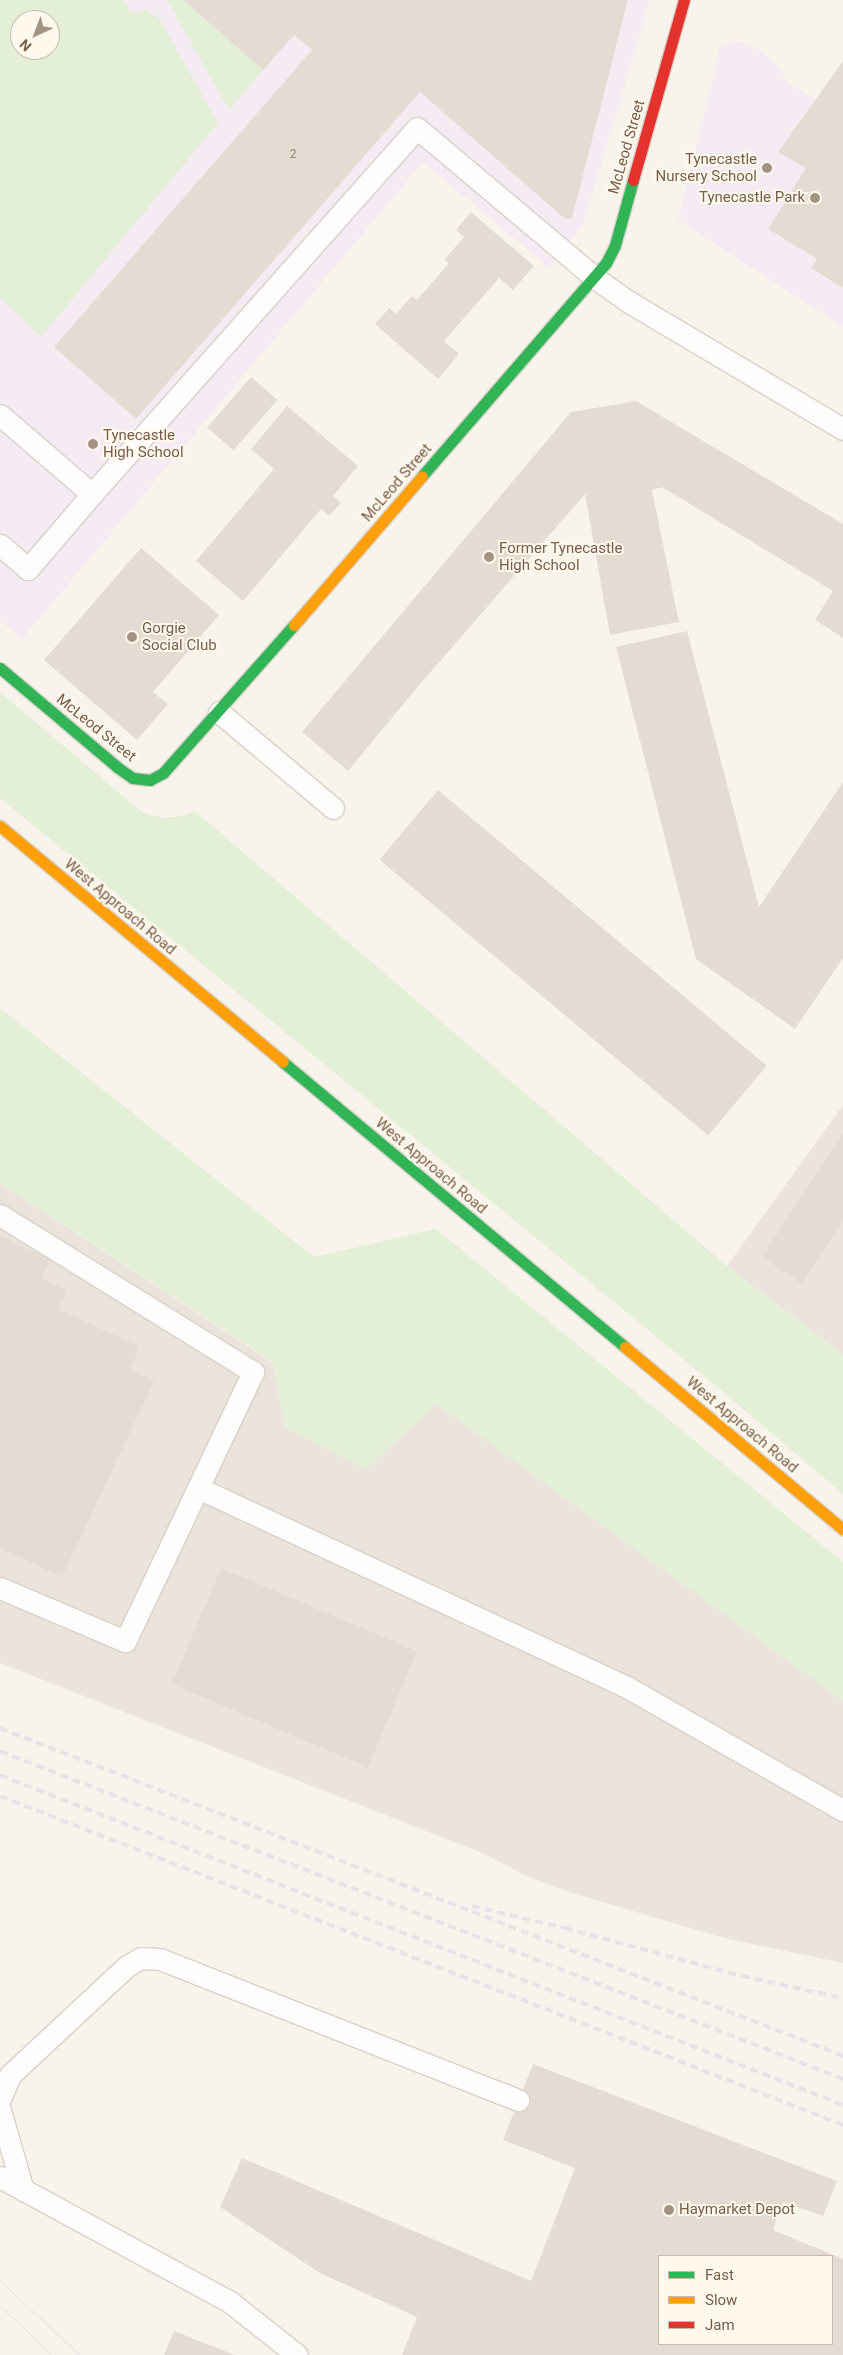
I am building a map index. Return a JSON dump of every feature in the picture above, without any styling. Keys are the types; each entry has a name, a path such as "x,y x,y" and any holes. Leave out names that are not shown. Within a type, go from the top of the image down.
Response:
{"street":[{"name":"McLeod Street","path":"0,668 117,767 133,778 150,780 164,772 219,712 594,278 615,246 684,0"},
{"name":"West Approach Road","path":"0,826 843,1529"}],"lane":[{"path":"0,545 28,569 92,494 417,128 594,278 629,302 843,429"},
{"path":"0,415 92,494"},
{"path":"219,712 333,808"},
{"path":"0,1215 253,1372 126,1641 0,1588"},
{"path":"198,1488 627,1687 843,1810"},
{"path":"0,2099 10,2075 127,1966 141,1958 160,1959 518,2100"},
{"path":"0,2110 23,2190"},
{"path":"0,2177 230,2302 297,2355"}],"shaded area":[{"name":"Tynecastle High School","path":"0,0 650,0 583,224 550,268 423,162 22,639 0,621"},
{"name":"Tynecastle Nursery School","path":"736,40 755,47 774,62 790,84 843,116 843,327 678,220 720,48"},
{"path":"843,1105 843,1355 727,1266"},
{"path":"0,1183 273,1363 285,1427 366,1469 436,1403 843,1701 843,1963 724,1938 575,1894 528,1877 487,1855 0,1663"}],"green space":[{"path":"0,0 124,0 131,12 145,10 159,18 218,123 41,337 0,298"},
{"path":"167,0 183,0 263,70 229,110"},
{"path":"0,692 143,813 163,818 183,816 195,811 727,1266 843,1355 843,1494 715,1385 0,798"},
{"path":"0,1008 314,1257 436,1229 843,1562 843,1701 436,1404 366,1469 285,1427 273,1362 0,1183"}],"building":[{"path":"183,0 628,0 572,218 565,219 420,92 136,419 54,347 312,50 294,35 263,70"},
{"name":"Tynecastle Park","path":"843,61 843,288 811,268 817,259 768,229 806,168 778,152"},
{"path":"471,212 534,266 513,290 499,278 444,341 459,354 438,379 375,324 389,308 396,314 412,296 417,300 449,263 444,260 464,237 456,230"},
{"path":"251,377 277,400 233,451 207,428"},
{"name":"Former Tynecastle High School","path":"636,401 843,524 843,638 815,620 833,591 662,487 652,490 679,622 610,635 585,494 415,690 348,771 302,732 571,412"},
{"path":"287,406 358,466 333,496 341,503 329,516 321,509 243,601 196,561 274,469 251,449"},
{"name":"Gorgie Social Club","path":"141,548 219,615 153,692 168,704 137,740 44,660"},
{"path":"687,631 759,907 843,782 843,958 795,1029 696,959 616,647"},
{"path":"438,790 767,1066 708,1135 380,860"},
{"path":"843,1133 843,1221 802,1284 762,1257"},
{"path":"0,1236 50,1259 41,1278 68,1291 59,1309 140,1347 130,1369 154,1381 62,1577 0,1548"},
{"path":"221,1568 417,1651 368,1767 172,1684"},
{"name":"Haymarket Depot","path":"533,2064 837,2181 823,2216 783,2202 773,2230 843,2259 843,2355 402,2355 417,2317 320,2273 220,2207 242,2158 531,2281 575,2168 503,2140"},
{"path":"174,2331 235,2355 164,2355"}],"tram line":[{"path":"0,2281 80,2355"},
{"path":"0,2306 52,2355"}],"railway":[{"path":"0,1728 843,2056"},
{"path":"0,1751 843,2079"},
{"path":"0,1775 843,2105"},
{"path":"0,1796 843,2125"},
{"path":"472,1906 565,1928 742,1976 843,1998"}],"traffic: fast":[{"path":"422,476 606,263 615,245 633,180"},
{"path":"0,668 117,767 133,778 150,780 163,773 294,625"},
{"path":"283,1062 625,1347"}],"traffic: slow":[{"path":"294,625 422,476"},
{"path":"0,826 283,1062"},
{"path":"625,1347 843,1529"}],"traffic: jam":[{"path":"633,180 684,0"}],"place":[{"name":"Tynecastle Nursery School","path":"767,168"},
{"name":"Tynecastle Park","path":"815,198"},
{"name":"Tynecastle High School","path":"93,444"},
{"name":"Former Tynecastle High School","path":"489,557"},
{"name":"Gorgie Social Club","path":"132,637"},
{"name":"Haymarket Depot","path":"669,2210"}]}
